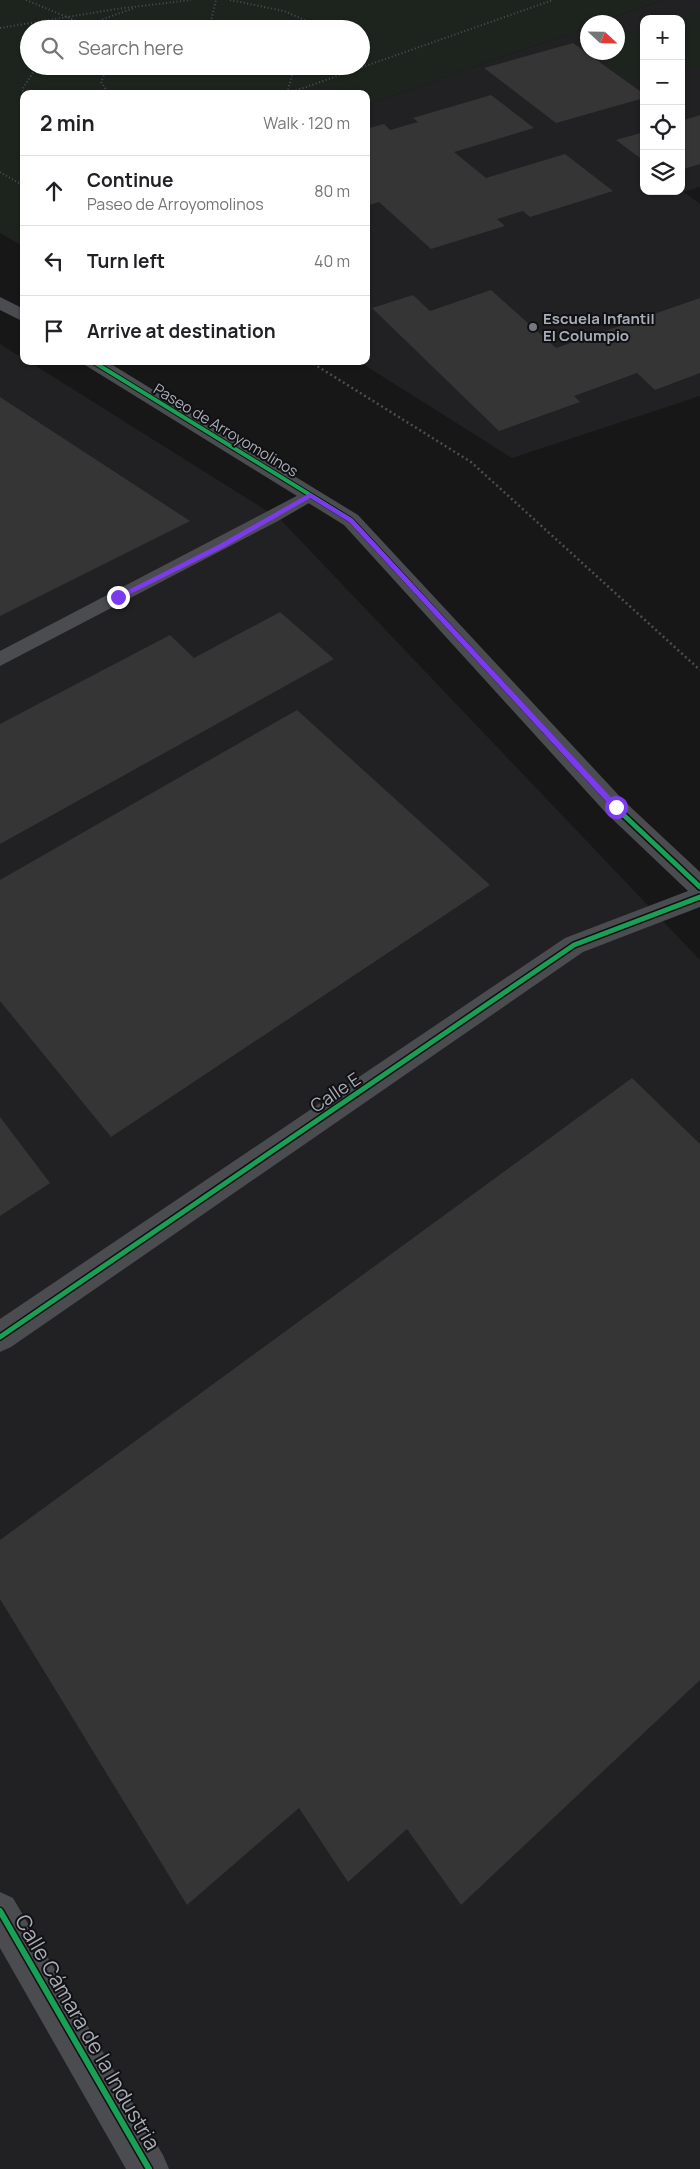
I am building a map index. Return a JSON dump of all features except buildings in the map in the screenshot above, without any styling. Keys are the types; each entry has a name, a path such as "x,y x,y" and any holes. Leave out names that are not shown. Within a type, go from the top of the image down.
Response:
{"street":[{"path":"0,302 20,314"},
{"name":"Paseo de Arroyomolinos","path":"99,365 351,520 616,807 700,887"},
{"name":"Calle E","path":"0,1337 574,945 700,897"},
{"name":"Calle Cámara de la Industria","path":"0,1911 149,2169"}],"lane":[{"path":"0,660 118,597 221,546 310,495"}],"path":[{"path":"26,0 76,20"},
{"path":"49,20 191,0"},
{"path":"211,20 216,0"},
{"path":"230,0 284,11 305,20"},
{"path":"370,66 553,0"},
{"path":"99,20 139,6"},
{"path":"0,28 20,25"},
{"path":"22,90 31,75"},
{"path":"104,75 101,82 106,90"},
{"path":"288,90 292,75"},
{"path":"299,90 344,75"},
{"path":"0,172 20,184"},
{"path":"315,365 471,462 700,670"}],"shaded area":[{"path":"0,0 663,0 619,15 580,15 580,29 370,104 370,90 20,90 20,245 0,233"},
{"path":"663,0 700,0 700,187 685,192 685,15 640,15 640,195 685,195 685,193 700,204 700,396 512,458 364,365 370,365 370,104 580,29 580,60 625,60 625,15 619,15"},
{"path":"700,12 700,67 685,72 685,60 685,16"},
{"path":"640,28 640,84 638,85 602,60 625,60 625,32"},
{"path":"0,344 20,356 20,365 34,365 280,519 700,960 700,2169 0,2169"}],"cycle path":[{"path":"99,365 351,520 615,807 700,887"},
{"path":"0,1337 574,945 700,897"},
{"path":"0,1911 149,2169"}],"place":[{"name":"Escuela Infantil El Columpio","path":"533,327"}],"route":[{"path":"118,597 221,546 310,495 351,520 616,807"}]}
